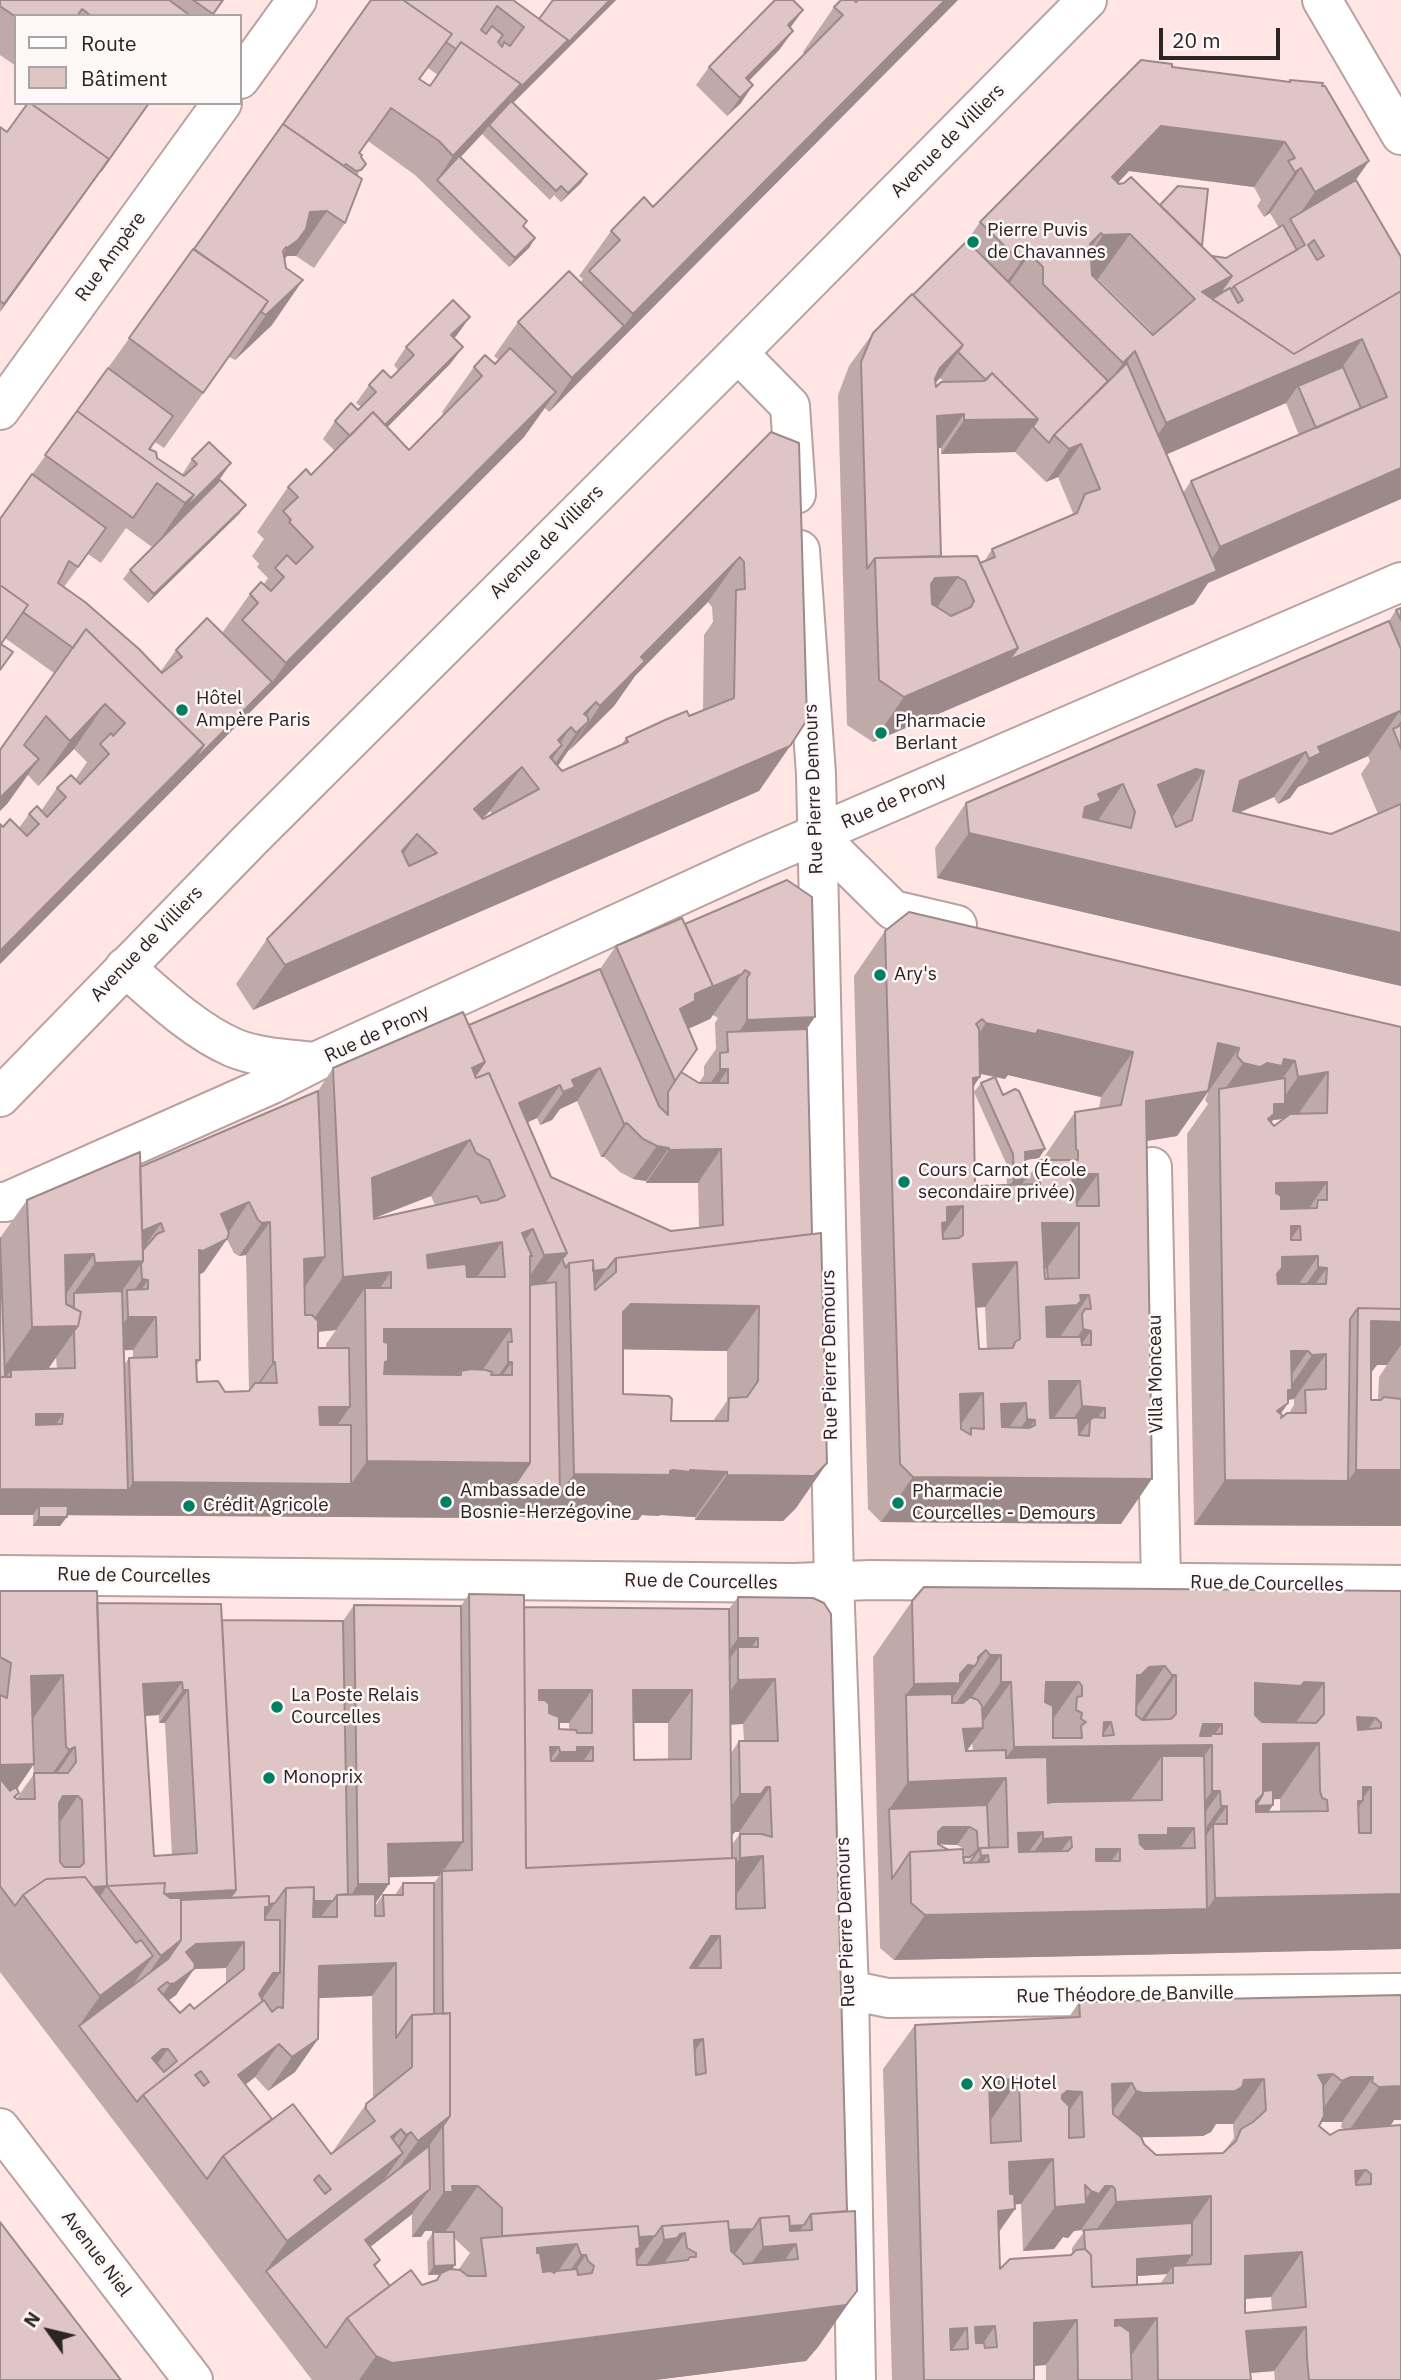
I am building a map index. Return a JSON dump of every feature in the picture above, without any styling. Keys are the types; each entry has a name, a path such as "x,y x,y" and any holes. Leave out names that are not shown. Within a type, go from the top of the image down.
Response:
{"street":[{"path":"242,76 297,0"},
{"name":"Avenue de Villiers","path":"3,1092 1087,0"},
{"path":"1322,0 1401,135"},
{"name":"Rue Ampère","path":"0,410 221,105"},
{"name":"Rue Pierre Demours","path":"738,353 790,406 816,774 834,1580 849,1990 856,2380"},
{"name":"Rue de Prony","path":"0,1202 6,1202 270,1085 315,1062 817,835 1401,582"},
{"path":"817,835 893,910 987,933"},
{"name":"Rue de Prony","path":"125,967 171,1007 234,1048 315,1062"},
{"name":"Villa Monceau","path":"1152,1167 1161,1582"},
{"name":"Rue de Courcelles","path":"0,1575 766,1583 834,1580 1161,1582 1401,1586"},
{"name":"Rue Théodore de Banville","path":"849,1990 888,1998 1401,1993"},
{"name":"Avenue Niel","path":"0,2128 193,2380"}],"building":[{"path":"0,0 169,0 188,14 89,14 82,9 78,14 14,16 0,6"},
{"path":"193,0 223,0 213,14"},
{"path":"371,0 403,0 452,34 419,79 430,86 461,42 521,84 453,156 439,141 391,108 359,153 366,164 356,171 346,164 344,166 283,124"},
{"path":"403,0 513,0 568,40 516,92 521,84 461,42 456,49 446,42 452,34","holes":["497,6 524,27 510,46 504,42 502,47 498,42 503,35 492,26 486,34 481,30"]},
{"path":"553,0 610,0 563,48 568,40 539,19"},
{"path":"775,0 793,0 803,10 788,25 793,31 746,78 753,85 740,98 709,67"},
{"path":"841,0 945,0 633,314 589,271 620,240 611,231 644,197 653,207 843,15 834,7"},
{"path":"1141,60 1172,64 1172,67 1290,82 1323,83 1322,86 1325,86 1369,161 1315,192 1301,168 1295,172 1288,161 1295,158 1285,142 1161,126 1112,177 1119,184 1131,177 1232,276 1202,292 1294,354 1401,291 1401,468 1220,547 1191,481 1387,397 1362,339 1166,423 1135,351 1123,363 1043,284 1043,267 1030,254 1021,262 980,222","holes":["1101,233 1130,234 1195,299 1153,335 1092,275 1090,244"]},
{"path":"511,101 587,174 568,193 561,186 556,191 489,125"},
{"path":"27,105 33,105 109,159 4,304 0,301 0,127 7,132"},
{"path":"33,105 148,105 101,171 109,159"},
{"path":"283,124 362,179 345,223 327,211 310,212 306,229 298,240 283,251 286,268 303,280 266,315 261,312 268,301 194,249"},
{"path":"459,156 527,221 523,226 535,238 515,258 437,180"},
{"path":"1356,180 1401,257 1401,291 1294,354 1212,299 1230,288 1238,303 1243,300 1234,286 1305,245 1290,219","holes":["1314,240 1324,256 1317,260 1308,245"]},
{"path":"1178,186 1208,189 1202,246 1160,205"},
{"path":"1283,225 1297,250 1231,290 1230,288 1219,294 1232,276 1212,256 1226,258"},
{"path":"967,241 1108,381 1049,443 1033,427 1038,419 992,373 986,380 958,352 963,345 913,295"},
{"path":"193,249 268,301 203,393 129,338"},
{"path":"569,271 624,326 572,378 518,322"},
{"path":"912,294 963,345 940,368 935,379 936,387 941,382 984,381 992,373 1038,419 964,420 964,414 937,416 941,556 875,558 867,569 861,362 873,333"},
{"path":"453,300 470,317 451,335 463,347 385,425 373,412 350,436 335,421 351,403 358,410 376,392 369,385 383,370 391,378 414,355 406,347"},
{"path":"510,348 556,392 286,663 242,620 258,603 250,594 261,582 271,591 284,577 275,568 287,555 296,564 313,547 289,522 291,520 283,511 298,497 288,487 306,469 311,475 373,412 409,450 482,376 474,367 485,355 495,364"},
{"path":"1127,363 1217,571 1009,660 1018,648 980,563 995,557 992,549 1077,513 1085,494 1100,489 1081,444 1069,449 1054,435"},
{"path":"1343,367 1361,408 1316,428 1298,386"},
{"path":"108,368 173,416 149,449 156,452 157,458 184,476 197,464 192,459 209,442 231,463 181,513 194,495 77,411"},
{"path":"77,411 194,495 185,503 157,483 133,518 45,455"},
{"path":"771,432 799,443 807,720 790,746 285,965 267,939","holes":["740,557 744,562 745,589 736,590 734,698 689,716 687,711 665,720 626,738 628,742 562,771 550,757 562,745 558,740 571,727 576,733 588,722 588,717 584,714 596,702 600,706 645,661 641,657","522,767 539,789 483,819 474,809","417,834 437,853 409,866 402,851"]},
{"path":"32,474 106,528 78,567 69,561 58,583 85,602 162,673 182,657 176,650 207,618 272,682 191,764 204,745 86,629 73,648 23,612 28,605 0,585 0,519"},
{"path":"220,480 246,505 154,594 130,570"},
{"path":"977,556 1018,648 904,697 879,680 875,558","holes":["958,577 965,581 974,601 971,607 951,616 932,604 931,584 935,578"]},
{"path":"0,585 28,605 1,644 13,652 0,670"},
{"path":"1389,621 1401,649 1401,714 1400,711 1318,747 1321,753 1309,759 1306,752 1240,781 1233,811 1331,834 1401,804 1401,933 969,833 966,803","holes":["1196,769 1204,771 1192,820 1176,827 1158,785","1123,784 1135,812 1131,828 1083,817 1085,807 1101,801 1098,794"]},
{"path":"86,629 204,745 0,951 0,824 3,827 10,819 27,836 39,824 29,814 37,806 47,817 66,797 57,788 71,775 80,784 109,754 100,744 111,733 113,736 125,723 105,704 70,741 46,716 24,745 39,759 0,798 0,750"},
{"path":"1401,722 1401,749 1393,729"},
{"path":"787,880 812,897 815,1017 747,1020 747,978 750,973 745,970 742,974 712,987 685,924"},
{"path":"909,912 1401,1027 1401,1309 1358,1308 1350,1319 1348,1481 1225,1480 1219,1089 1285,1078 1285,1104 1274,1104 1274,1114 1268,1119 1274,1126 1290,1114 1327,1113 1328,1072 1298,1077 1295,1061 1284,1059 1282,1066 1267,1063 1260,1067 1243,1063 1237,1056 1239,1048 1218,1043 1208,1091 1146,1101 1152,1479 913,1477 900,1464 885,931","holes":["982,1019 986,1023 1036,1034 1038,1030 1133,1052 1121,1105 1075,1112 1078,1160 1040,1160 1040,1184 975,1186 973,1078 980,1077 979,1029 976,1024","1072,1174 1098,1174 1099,1206 1077,1206","1327,1182 1327,1200 1318,1200 1317,1208 1281,1209 1281,1196 1276,1193 1276,1183","963,1206 963,1235 959,1238 943,1239 942,1223 947,1222 947,1207","1042,1223 1079,1223 1079,1278 1045,1279","1291,1226 1300,1226 1301,1240 1291,1240","1318,1256 1318,1267 1327,1268 1326,1284 1278,1284 1277,1274 1282,1268 1282,1257","1017,1262 1020,1339 1015,1342 1013,1348 979,1349 973,1264","1080,1295 1089,1295 1091,1309 1085,1309 1082,1314 1083,1329 1091,1331 1091,1345 1082,1345 1081,1337 1047,1337 1046,1307 1077,1305 1081,1301","1291,1351 1308,1351 1312,1355 1326,1354 1326,1389 1305,1390 1306,1413 1287,1413 1281,1418 1282,1415 1277,1411 1288,1403 1288,1390 1292,1390","1049,1381 1080,1381 1082,1406 1105,1408 1105,1418 1094,1417 1090,1420 1089,1436 1079,1435 1078,1418 1050,1418","983,1393 984,1429 971,1428 971,1435 961,1429 960,1394","1026,1403 1027,1419 1035,1420 1035,1425 1029,1428 1002,1427 1001,1404"]},
{"path":"682,918 713,986 695,994 695,1001 680,1009 697,1049 675,1081 616,946"},
{"path":"600,969 659,1106 668,1115 668,1092 681,1072 699,1083 728,1083 728,1069 720,1069 720,1053 728,1052 727,1032 807,1029 812,1234 616,1258 607,1269 593,1271 593,1260 569,1263 566,1268 562,1259 567,1253 489,1073 476,1078 475,1076 485,1062 469,1025","holes":["600,1068 624,1124 627,1123 643,1139 669,1150 721,1149 723,1225 671,1231 551,1177 519,1103 560,1085 563,1092 575,1087 572,1080"]},
{"path":"463,1012 485,1062 472,1068 476,1078 489,1073 567,1253 544,1255 533,1229 522,1233 532,1256 530,1463 367,1461 365,1288 391,1288 391,1272 343,1277 333,1068","holes":["470,1140 476,1153 489,1160 505,1196 481,1203 477,1196 374,1219 372,1178","502,1242 505,1277 467,1277 466,1264 428,1268 427,1255","384,1329 511,1329 512,1342 508,1342 508,1362 512,1362 512,1375 491,1375 492,1372 486,1370 471,1369 461,1371 461,1375 384,1374 385,1362 388,1361 388,1343 384,1342"]},
{"path":"995,1077 1003,1095 1015,1089 1019,1091 1045,1149 1025,1152 1026,1179 1014,1180 1013,1154 981,1083"},
{"path":"318,1091 325,1257 304,1259 305,1315 312,1315 318,1321 318,1348 349,1348 350,1407 319,1407 320,1425 351,1425 351,1484 133,1482 129,1358 157,1357 156,1317 128,1317 127,1290 148,1289 148,1280 142,1279 143,1250 157,1234 164,1231 161,1223 142,1231 140,1167","holes":["249,1202 262,1223 270,1222 273,1362 277,1383 255,1383 249,1391 225,1392 218,1381 197,1382 196,1360 200,1360 199,1250 203,1251 227,1239 229,1233 221,1214"]},
{"path":"140,1152 143,1261 95,1263 94,1254 65,1255 66,1304 81,1312 78,1326 32,1327 27,1200"},
{"path":"821,1233 827,1463 814,1476 727,1475 727,1472 690,1470 673,1470 670,1475 574,1474 569,1263 593,1260 595,1290 616,1272 616,1258","holes":["631,1304 759,1306 758,1381 747,1397 729,1398 728,1421 671,1421 672,1399 669,1396 623,1394 623,1312"]},
{"path":"0,1238 5,1377 0,1377"},
{"path":"1044,1267 1047,1267 1048,1279 1045,1279"},
{"path":"556,1282 560,1493 509,1493 530,1463 530,1285"},
{"path":"122,1291 128,1490 0,1489 0,1377 11,1377 11,1370 75,1368 74,1331 81,1312 74,1308 74,1293","holes":["36,1414 63,1414 62,1424 36,1425"]},
{"path":"1358,1308 1401,1309 1401,1322 1371,1321 1371,1400 1381,1400 1384,1397 1401,1399 1401,1470 1356,1470"},
{"path":"39,1506 68,1506 67,1517 39,1517"},
{"path":"924,1587 1401,1591 1401,1894 1215,1898 1213,1824 1227,1824 1227,1806 1221,1806 1220,1791 1212,1791 1212,1745 1014,1747 1011,1682 1001,1682 1001,1655 990,1655 986,1650 978,1657 975,1666 968,1665 960,1674 960,1683 914,1684 912,1601","holes":["1165,1666 1172,1675 1176,1675 1176,1714 1171,1719 1142,1720 1136,1715 1137,1675 1141,1675 1149,1667","1046,1682 1079,1682 1082,1696 1077,1697 1076,1710 1082,1713 1081,1719 1086,1722 1081,1726 1082,1738 1053,1738 1053,1706 1045,1702","1304,1682 1324,1683 1324,1714 1316,1723 1262,1722 1255,1715 1255,1683 1301,1686","1357,1717 1376,1718 1381,1723 1381,1728 1358,1730","1104,1722 1111,1722 1114,1735 1103,1736","1203,1724 1222,1724 1222,1734 1200,1736","1319,1743 1320,1791 1322,1798 1327,1800 1328,1811 1256,1812 1256,1801 1263,1794 1263,1744","1363,1787 1371,1787 1371,1833 1359,1833 1358,1801 1363,1801"]},
{"path":"0,1591 97,1591 107,1886 93,1887 85,1877 46,1879 23,1895 15,1906 0,1886 0,1778 10,1791 16,1787 19,1793 14,1797 17,1799 35,1799 34,1773 68,1773 76,1762 75,1747 69,1750 66,1747 63,1675 31,1676 34,1764 0,1765 0,1695 7,1698 11,1663 0,1657","holes":["63,1796 78,1796 82,1800 84,1863 80,1867 64,1867 60,1862 59,1803"]},
{"path":"469,1594 524,1595 526,1868 736,1858 736,1909 765,1908 763,1856 740,1858 740,1834 772,1837 770,1787 766,1787 761,1794 740,1794 739,1741 778,1741 775,1679 738,1680 738,1647 758,1647 758,1638 738,1638 738,1597 813,1598 824,1603 831,1614 847,2211 811,2214 804,2225 790,2226 789,2216 760,2218 753,2229 729,2230 728,2221 662,2226 655,2236 639,2237 638,2226 502,2236 502,2208 478,2186 452,2186 453,2192 444,2192 443,2126 450,2116 450,2013 443,2014 442,1871 472,1870","holes":["711,1936 720,1936 721,1968 690,1968","703,2039 706,2073 696,2075 694,2040"]},
{"path":"97,1603 221,1604 236,1890 165,1894 165,1883 107,1886","holes":["182,1682 183,1690 188,1690 197,1853 154,1856 143,1684"]},
{"path":"354,1605 461,1606 463,1842 388,1844 389,1884 358,1884"},
{"path":"524,1607 729,1609 732,1858 526,1868","holes":["539,1690 592,1690 592,1733 559,1729 559,1717 549,1713 549,1704 545,1700 539,1700","633,1690 692,1690 691,1759 634,1760","550,1747 559,1747 560,1752 577,1752 577,1747 593,1747 593,1761 551,1761"]},
{"name":"Monoprix","path":"222,1620 343,1621 348,1894 337,1895 333,1901 314,1901 314,1887 286,1888 275,1903 269,1904 269,1896 230,1898 236,1890"},
{"path":"952,1694 952,1703 963,1703 970,1697 978,1700 982,1706 983,1728 963,1729 966,1751 1006,1750 1006,1758 1047,1757 1048,1803 1162,1800 1162,1756 1204,1756 1207,1909 925,1915 911,1903 910,1852 963,1849 964,1863 989,1862 988,1855 981,1856 980,1848 1008,1847 1006,1778 908,1782 906,1695","holes":["1168,1828 1194,1828 1195,1848 1145,1849 1140,1844 1139,1835 1168,1835","1043,1832 1043,1839 1071,1837 1072,1847 1068,1851 1019,1852 1018,1833","1096,1849 1120,1849 1120,1861 1096,1861"]},
{"path":"1273,1790 1273,1805 1256,1806 1263,1791"},
{"path":"987,1805 989,1848 980,1848 970,1862 964,1863 963,1857 970,1857 978,1850 977,1831 970,1827 943,1827 938,1832 938,1844 948,1850 910,1852 892,1879 889,1809"},
{"path":"85,1877 136,1943 141,1940 153,1956 100,1996 23,1895 46,1879"},
{"path":"165,1883 164,1893 170,1898 181,1898 181,1940 161,1956 107,1886"},
{"path":"403,1883 434,1883 434,2014 412,2015 396,2038 396,1963 319,1966 318,2039 292,2057 279,2044 238,2075 272,2119 223,2156 207,2179 143,2095 264,2000 272,2012 278,2007 283,2008 286,1888 314,1887 313,1917 337,1917 337,1895 375,1894 375,1916 384,1916 383,1895 403,1895","holes":["201,2071 209,2082 204,2086 195,2075"]},
{"path":"269,1896 269,1907 265,1907 265,1920 280,1920 280,1973 273,1973 259,1994 263,2001 137,2102 79,2026 168,1959 181,1940 181,1900","holes":["244,1942 244,1969 194,2009 190,2004 180,2013 158,1989 167,1982 175,1983 194,1969 195,1964 186,1952 196,1944","162,2049 168,2049 177,2061 164,2072 152,2058"]},
{"path":"1401,1995 1401,2086 1379,2087 1372,2082 1373,2077 1351,2077 1342,2081 1333,2074 1318,2075 1323,2084 1324,2116 1319,2126 1330,2135 1339,2130 1401,2125 1401,2380 1309,2380 1306,2327 1246,2331 1251,2380 1158,2380 1157,2318 1115,2320 1115,2326 1120,2325 1130,2332 1132,2380 1078,2380 1077,2320 1034,2323 1034,2380 924,2380 915,2025 1080,2017 1079,2002","holes":["1019,2079 1021,2141 991,2143 989,2080","1264,2079 1266,2110 1241,2129 1236,2141 1223,2153 1156,2155 1144,2144 1141,2137 1113,2114 1112,2084 1132,2083 1136,2091 1144,2093 1235,2091 1242,2087 1244,2080","1067,2091 1082,2092 1084,2137 1069,2138 1069,2106 1062,2099 1062,2095","1053,2159 1055,2207 1086,2204 1085,2185 1099,2194 1105,2186 1112,2186 1115,2189 1116,2202 1211,2196 1211,2264 1173,2266 1173,2283 1092,2287 1091,2255 1085,2249 1076,2250 1071,2255 1010,2259 1000,2269 998,2211 1015,2209 1014,2194 1010,2194 1009,2162","1366,2170 1371,2174 1371,2184 1356,2185 1355,2171","1302,2252 1306,2307 1245,2313 1245,2256","995,2326 997,2347 985,2348 984,2343 976,2343 975,2327","967,2328 968,2349 951,2350 950,2329"]},
{"path":"450,2013 450,2116 418,2141 411,2132 406,2135 401,2129 391,2137 403,2153 287,2241 223,2156 293,2104 331,2154 375,2121 366,2109 366,2104 412,2067 412,2015","holes":["319,2175 331,2189 325,2194 314,2180"]},
{"path":"429,2146 430,2189 365,2240 380,2260 374,2265 390,2286 347,2318 326,2348 266,2271"},
{"path":"855,2211 857,2291 846,2305 392,2363 376,2356 347,2318 411,2270 422,2285 437,2280 441,2273 450,2269 460,2270 468,2276 486,2276 481,2238 638,2226 640,2248 636,2249 637,2265 648,2265 696,2257 696,2253 687,2248 685,2233 677,2238 664,2240 662,2226 728,2221 731,2251 743,2264 798,2259 796,2244 763,2247 760,2218 789,2216 790,2231 812,2230 811,2214","holes":["577,2244 581,2255 586,2255 594,2266 592,2273 578,2275 577,2269 543,2272 537,2248"]},
{"path":"0,2222 121,2380 0,2380"},
{"path":"1192,2223 1192,2255 1137,2259 1137,2285 1092,2287 1091,2255 1085,2249 1084,2230"},
{"path":"433,2232 454,2232 455,2265 434,2266"}],"place":[{"name":"Pierre Puvis de Chavannes","path":"973,242"},
{"name":"Hôtel Ampère Paris","path":"182,710"},
{"name":"Pharmacie Berlant","path":"881,733"},
{"name":"Ary's","path":"880,975"},
{"name":"Cours Carnot (École secondaire privée)","path":"904,1182"},
{"name":"Ambassade de Bosnie-Herzégovine","path":"446,1502"},
{"name":"Pharmacie Courcelles - Demours","path":"898,1503"},
{"name":"Crédit Agricole","path":"189,1506"},
{"name":"La Poste Relais Courcelles","path":"277,1707"},
{"name":"Monoprix","path":"269,1778"},
{"name":"XO Hotel","path":"967,2084"}]}
